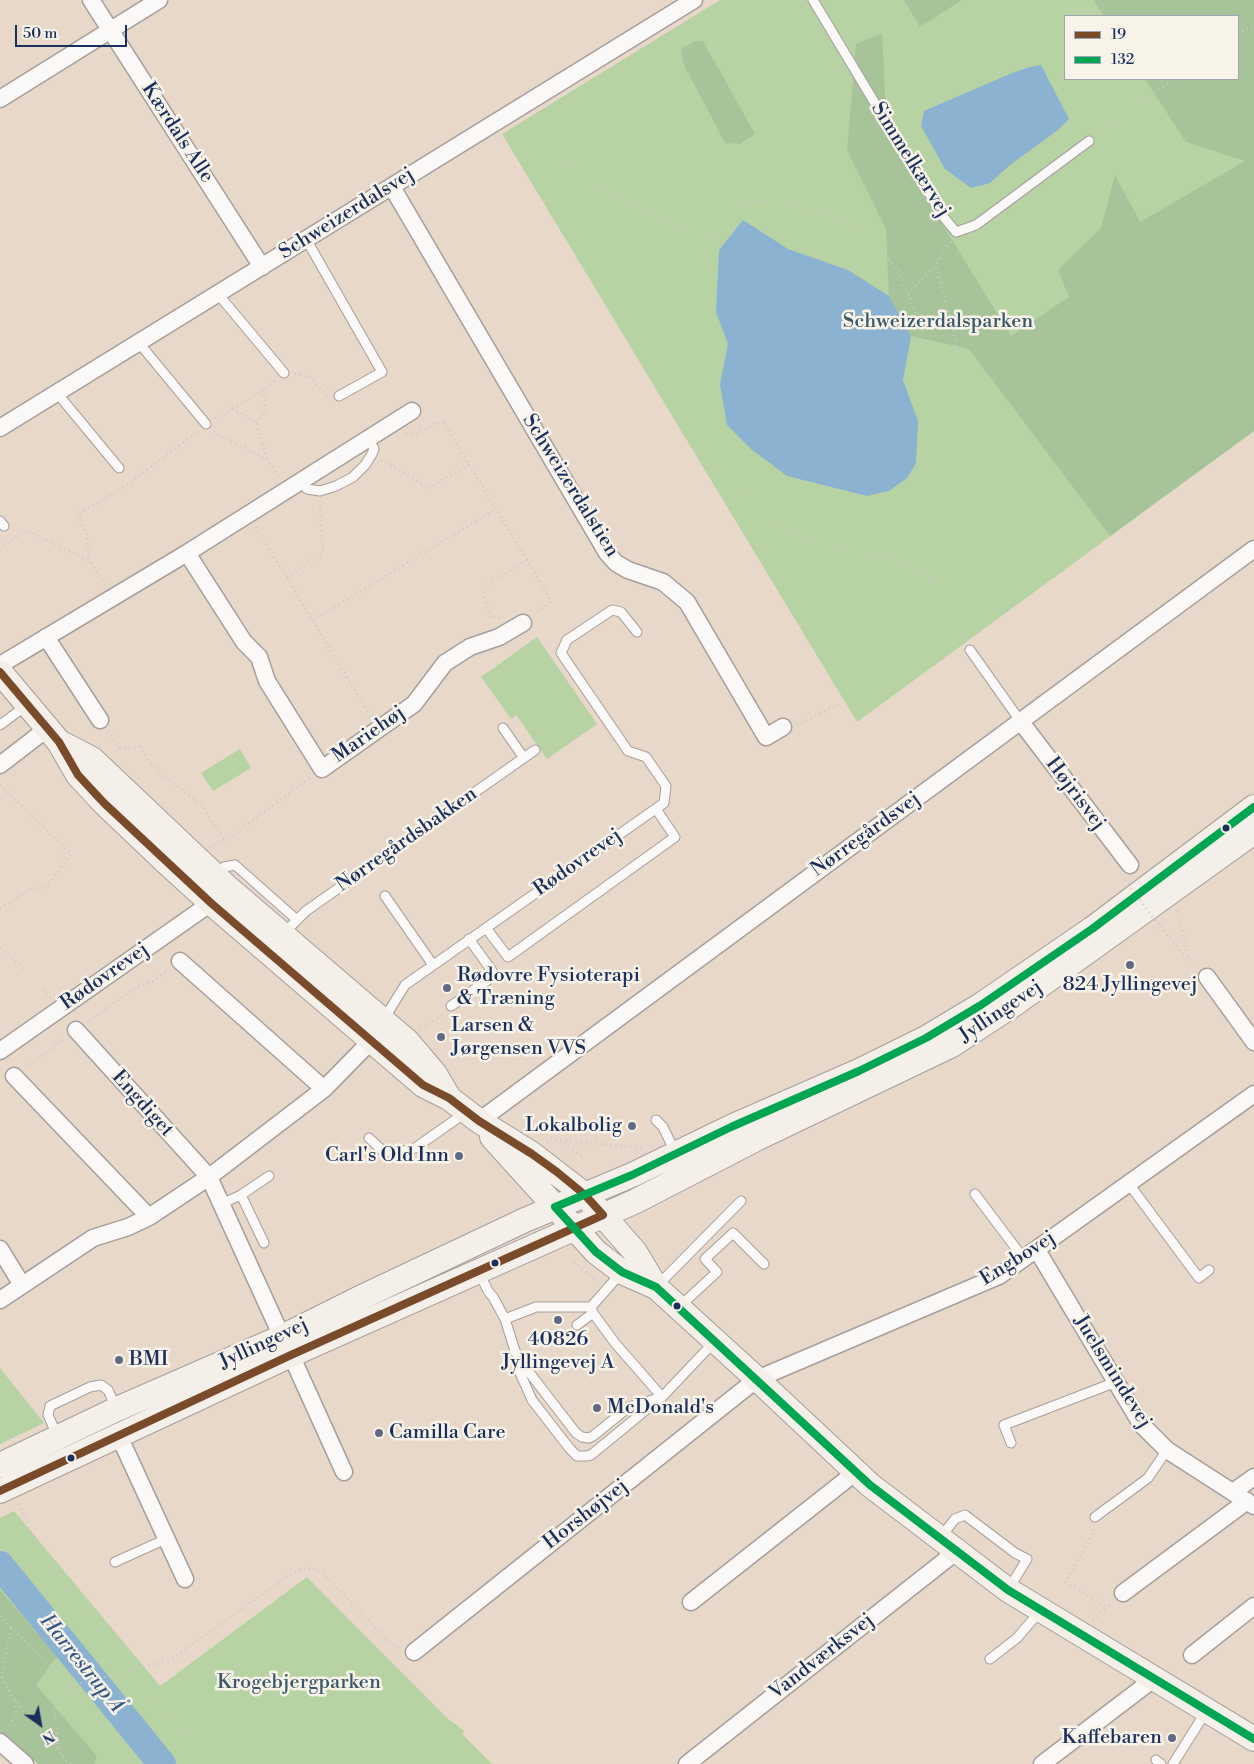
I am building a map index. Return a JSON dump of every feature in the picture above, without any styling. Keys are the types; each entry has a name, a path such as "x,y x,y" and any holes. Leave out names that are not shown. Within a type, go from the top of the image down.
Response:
{"street":[{"name":"Kærdals Alle","path":"91,0 262,267"},
{"path":"0,99 159,0"},
{"name":"Schweizerdalsvej","path":"0,428 528,103 686,2"},
{"name":"Schweizerdalstien","path":"392,187 606,553 616,564 663,582 687,602 766,737 783,728"},
{"path":"0,665 187,553 412,411"},
{"name":"Nørregårdsvej","path":"465,1110 844,850 1021,722 1254,549"},
{"name":"Mariehøj","path":"187,553 244,642 259,657 267,681 322,769 414,704 445,663 470,646 499,637 523,623"},
{"path":"46,637 100,720"},
{"path":"0,672 53,735 78,775 159,856 211,888 279,938 377,1030 407,1041 465,1110 596,1252 614,1281 656,1287"},
{"name":"Højrisvej","path":"1021,722 1127,872"},
{"path":"0,765 53,735"},
{"path":"53,735 92,759 194,856 211,888"},
{"name":"Jyllingevej","path":"5,1489 119,1436 286,1346 360,1298 554,1207 585,1195 731,1127 859,1071 926,1038 981,1005 1092,929 1254,807"},
{"name":"Jyllingevej","path":"0,1465 116,1409 479,1272 636,1201 758,1138 952,1044 1013,1005 1254,832"},
{"name":"Rødovrevej","path":"0,1051 211,888"},
{"path":"180,961 324,1089"},
{"path":"1207,977 1254,1042"},
{"name":"Engdiget","path":"76,1030 209,1177 286,1346"},
{"path":"0,1300 93,1238 128,1227 149,1217 209,1177 324,1089 377,1030"},
{"path":"14,1076 149,1217"},
{"name":"Engbovej","path":"758,1379 999,1276 1254,1094"},
{"path":"465,1110 532,1154 585,1195 635,1252 656,1287 716,1340 870,1485 1008,1590 1254,1739"},
{"path":"0,1249 22,1285"},
{"name":"Juelsmindevej","path":"1030,1254 1116,1382 1141,1424 1167,1450 1250,1504 1123,1593"},
{"name":"Jyllingevej","path":"286,1346 344,1472"},
{"name":"Horshøjvej","path":"414,1652 758,1379"},
{"path":"119,1436 185,1579"},
{"path":"691,1602 856,1472"},
{"path":"1233,1492 1254,1477"},
{"name":"Vandværksvej","path":"687,1764 948,1544"},
{"path":"1192,1655 1254,1606"},
{"path":"1042,1764 1155,1678"},
{"path":"0,1742 25,1764"}],"lane":[{"name":"Simmelkærvej","path":"813,0 942,216 956,232 976,225 1089,141"},
{"path":"306,239 382,372 339,396"},
{"path":"218,294 284,373"},
{"path":"139,343 204,426"},
{"path":"57,393 119,468"},
{"path":"301,480 307,489 320,491 336,486 353,477 365,465 372,454 375,433"},
{"name":"Rødovrevej","path":"377,1030 405,985 664,803 666,786 646,757 628,751 561,653 567,640 612,610 621,612 637,632"},
{"path":"970,650 1021,722"},
{"path":"0,725 27,705"},
{"path":"502,728 524,758"},
{"name":"Nørregårdsbakken","path":"279,938 306,911 535,750"},
{"path":"486,928 508,957 675,837 656,809"},
{"path":"385,896 433,965"},
{"path":"451,1006 495,975 469,939"},
{"path":"368,1138 383,1151 396,1154 415,1148 465,1110"},
{"path":"656,1120 663,1127 676,1154"},
{"path":"221,1204 241,1196 269,1176"},
{"path":"1129,1184 1199,1278 1209,1270"},
{"path":"975,1194 1030,1254"},
{"path":"241,1196 264,1243"},
{"path":"656,1287 740,1201"},
{"path":"679,1308 717,1272 705,1259 733,1233 764,1264"},
{"path":"479,1272 505,1319 515,1351 528,1364 576,1433 582,1437 589,1438 629,1407 662,1397"},
{"path":"577,1325 592,1310 614,1281"},
{"path":"505,1319 536,1307 592,1310"},
{"path":"592,1310 615,1343 662,1397"},
{"path":"528,1364 520,1372 532,1400 573,1452 577,1456 586,1456 591,1455 662,1397 716,1340"},
{"path":"1011,1443 1004,1426 1116,1382"},
{"path":"58,1437 48,1415 50,1406 90,1387 102,1385 108,1390 116,1409"},
{"path":"1095,1517 1148,1478 1167,1450"},
{"path":"948,1544 955,1520 965,1515 1015,1553 1027,1559 1008,1590"},
{"path":"115,1562 166,1539"},
{"path":"990,1659 1017,1638 1041,1610"},
{"path":"1174,1764 1207,1710"}],"path":[{"path":"1073,0 1083,15"},
{"path":"1239,33 1254,24"},
{"path":"1126,80 1140,102"},
{"path":"1089,141 1173,80"},
{"path":"528,103 537,122 556,151 593,186 655,217 710,236"},
{"path":"865,554 888,528 937,465 948,437 951,415 948,394 898,271 870,238 837,218 782,200 758,200 744,204 730,215 710,236 699,291 693,341 694,372 700,409 712,442 746,492 766,514 794,532 830,548 865,554 890,556 910,566 931,583 970,650"},
{"path":"908,293 936,265 940,254 950,244 956,232"},
{"path":"931,583 931,562 938,533 962,468 968,432 968,404 952,326 936,265"},
{"path":"113,597 90,561 86,532 77,515 127,485 204,426 264,389 284,373 309,376 330,398 339,396"},
{"path":"257,422 266,410 264,389"},
{"path":"232,408 257,422 267,460 287,489"},
{"path":"375,433 416,434 436,423 444,423 527,560 550,600 548,604 523,623 510,619 490,617 484,596 486,585 527,560"},
{"path":"204,426 267,460"},
{"path":"372,454 429,488 469,464"},
{"path":"286,577 323,553 320,491"},
{"path":"313,620 496,509"},
{"path":"248,514 378,728"},
{"path":"0,548 25,530 90,561"},
{"path":"783,728 804,722 842,704"},
{"path":"100,720 120,748 140,747 160,772 202,806 224,839"},
{"path":"194,856 224,839 276,804 322,769"},
{"path":"0,785 71,854 50,882 43,887 29,890 0,908"},
{"path":"1127,872 1190,962 1207,977"},
{"path":"1165,897 1177,910 1190,962"},
{"path":"0,948 26,971"},
{"path":"414,1023 421,1029 442,1015"},
{"path":"532,1154 550,1139 643,1148"},
{"path":"559,1140 584,1158"},
{"path":"574,1262 614,1281"},
{"path":"5,1489 46,1564 129,1671 175,1723 225,1764"},
{"path":"1095,1517 1093,1533 1066,1582 1106,1607 1123,1593"},
{"path":"58,1749 54,1710 58,1698 70,1686 160,1664 174,1657 282,1579 298,1570 311,1568 324,1574 388,1640 399,1648 414,1652"},
{"path":"0,1616 70,1686 134,1764"},
{"path":"11,1628 2,1673 4,1683 70,1764"},
{"path":"0,1742 16,1714 16,1700"}],"green space":[{"name":"Schweizerdalsparken","path":"720,0 1254,0 1254,431 857,722 502,134"},
{"path":"904,0 962,0 920,27"},
{"path":"1093,0 1254,0 1254,431 1110,536 969,349 911,336 889,296 886,229 847,150 856,44 882,33 887,134 1011,336 1069,297 1058,270 1101,228 1115,175 1140,222 1245,161 1186,142 1146,80 1239,80 1239,15 1103,15"},
{"path":"695,41 703,41 755,134 740,144 725,143 684,65 681,49"},
{"path":"537,637 597,724 547,759 516,715 511,719 481,677"},
{"path":"240,749 251,768 213,791 201,773"},
{"path":"0,1368 44,1423 0,1444"},
{"name":"Krogebjergparken","path":"14,1511 160,1686 307,1577 447,1718 464,1731 462,1734 492,1764 38,1764 0,1732 0,1518"},
{"path":"0,1590 57,1656 36,1685 97,1756 94,1764 38,1764 0,1732"}],"water":[{"path":"1041,65 1069,119 1058,130 1010,165 990,183 971,188 945,169 921,126 924,111 1012,73"},
{"path":"743,220 788,249 848,270 889,296 911,336 903,380 918,421 916,463 907,478 889,491 867,496 787,476 751,449 727,425 720,384 728,344 716,312 719,250"}],"waterway":[{"name":"Harrestrup Å","path":"0,1565 162,1764"}],"transit line":[{"name":"19","path":"0,672 59,742 78,775 104,803 211,903 423,1085 449,1098 479,1121 557,1172 585,1195 603,1215 291,1355 0,1491"},
{"name":"132","path":"1254,807 1092,929 981,1005 926,1038 859,1071 731,1127 632,1175 555,1207 596,1252 622,1272 656,1287 870,1485 1008,1590 1254,1739"}],"place":[{"name":"824 Jyllingevej","path":"1130,965"},
{"name":"Rødovre Fysioterapi & Træning","path":"447,988"},
{"name":"Larsen & Jørgensen VVS","path":"441,1037"},
{"name":"Lokalbolig","path":"632,1126"},
{"name":"Carl's Old Inn","path":"459,1156"},
{"name":"40826 Jyllingevej A","path":"558,1320"},
{"name":"BMI","path":"119,1360"},
{"name":"McDonald's","path":"597,1408"},
{"name":"Camilla Care","path":"379,1433"},
{"name":"Kaffebaren","path":"1172,1738"}]}
